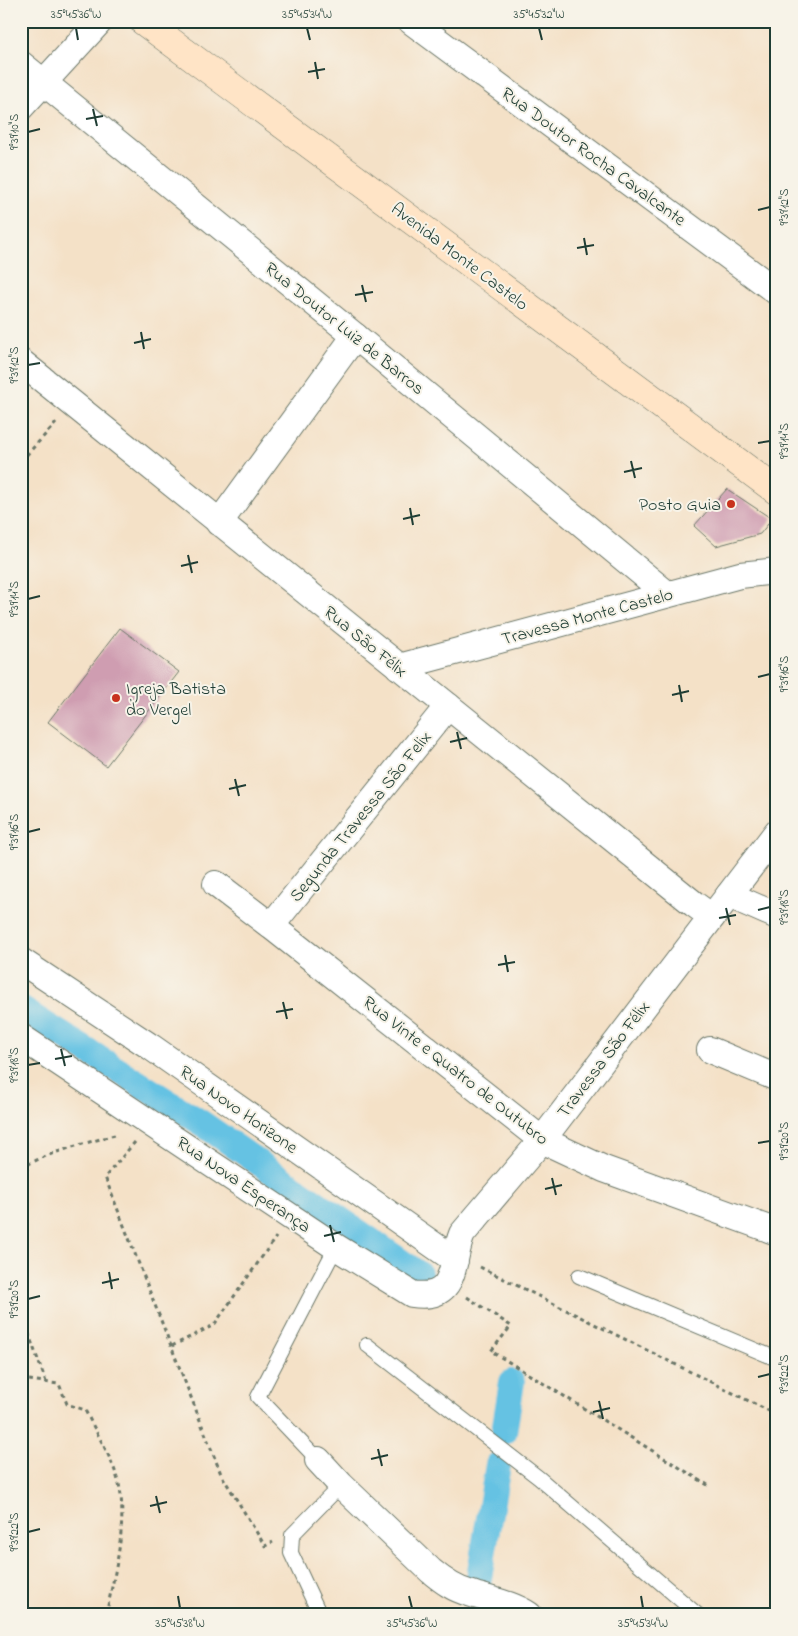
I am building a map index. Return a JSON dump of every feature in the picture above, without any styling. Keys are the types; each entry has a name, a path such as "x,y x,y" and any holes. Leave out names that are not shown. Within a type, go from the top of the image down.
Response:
{"street":[{"path":"21,107 100,21"},
{"name":"Avenida Monte Castelo","path":"143,21 777,491"},
{"name":"Rua Doutor Rocha Cavalcante","path":"411,21 777,292"},
{"name":"Rua Doutor Luiz de Barros","path":"21,64 355,336 667,594"},
{"path":"220,523 355,336"},
{"name":"Rua São Félix","path":"21,362 399,668 712,917"},
{"name":"Travessa Monte Castelo","path":"399,668 740,575 777,570"},
{"name":"Segunda Travessa São Felix","path":"271,926 448,706"},
{"name":"Travessa São Félix","path":"453,1267 462,1234 542,1140 777,832"},
{"name":"Rua Vinte e Quatro de Outubro","path":"216,884 542,1140 604,1169 777,1232"},
{"path":"729,895 777,916"},
{"name":"Rua Novo Horizone","path":"21,961 151,1047 453,1267"},
{"name":"Rua Nova Esperança","path":"21,1036 336,1247 412,1294 424,1296 439,1291 453,1267"},
{"path":"710,1050 777,1078"},
{"path":"318,1460 341,1486 448,1584 468,1593 520,1609 529,1615"}],"lane":[{"path":"318,1460 258,1397 336,1247"},
{"path":"579,1276 777,1360"},
{"path":"367,1345 539,1478 698,1615"},
{"path":"320,1615 291,1553 292,1535 341,1486"}],"path":[{"path":"21,461 59,420"},
{"path":"21,1169 28,1164 152,1123"},
{"path":"152,1123 104,1177 221,1474 265,1546 292,1535"},
{"path":"21,1209 28,1164"},
{"path":"172,1346 214,1325 291,1216"},
{"path":"453,1267 777,1415"},
{"path":"453,1267 511,1326 491,1351 711,1487"},
{"path":"21,1331 28,1332 46,1382"},
{"path":"21,1379 59,1384 67,1404 86,1410 114,1468 121,1495 122,1533 106,1615"}],"building":[{"name":"Posto Guia","path":"727,489 772,519 760,534 716,546 694,526"},
{"path":"120,628 179,672 106,766 48,722"}],"waterway":[{"path":"21,1009 200,1122 419,1274"},
{"path":"504,1432 512,1382"},
{"path":"478,1584 498,1465"}],"place":[{"name":"Posto Guia","path":"731,504"},
{"name":"Igreja Batista do Vergel","path":"116,698"}]}
